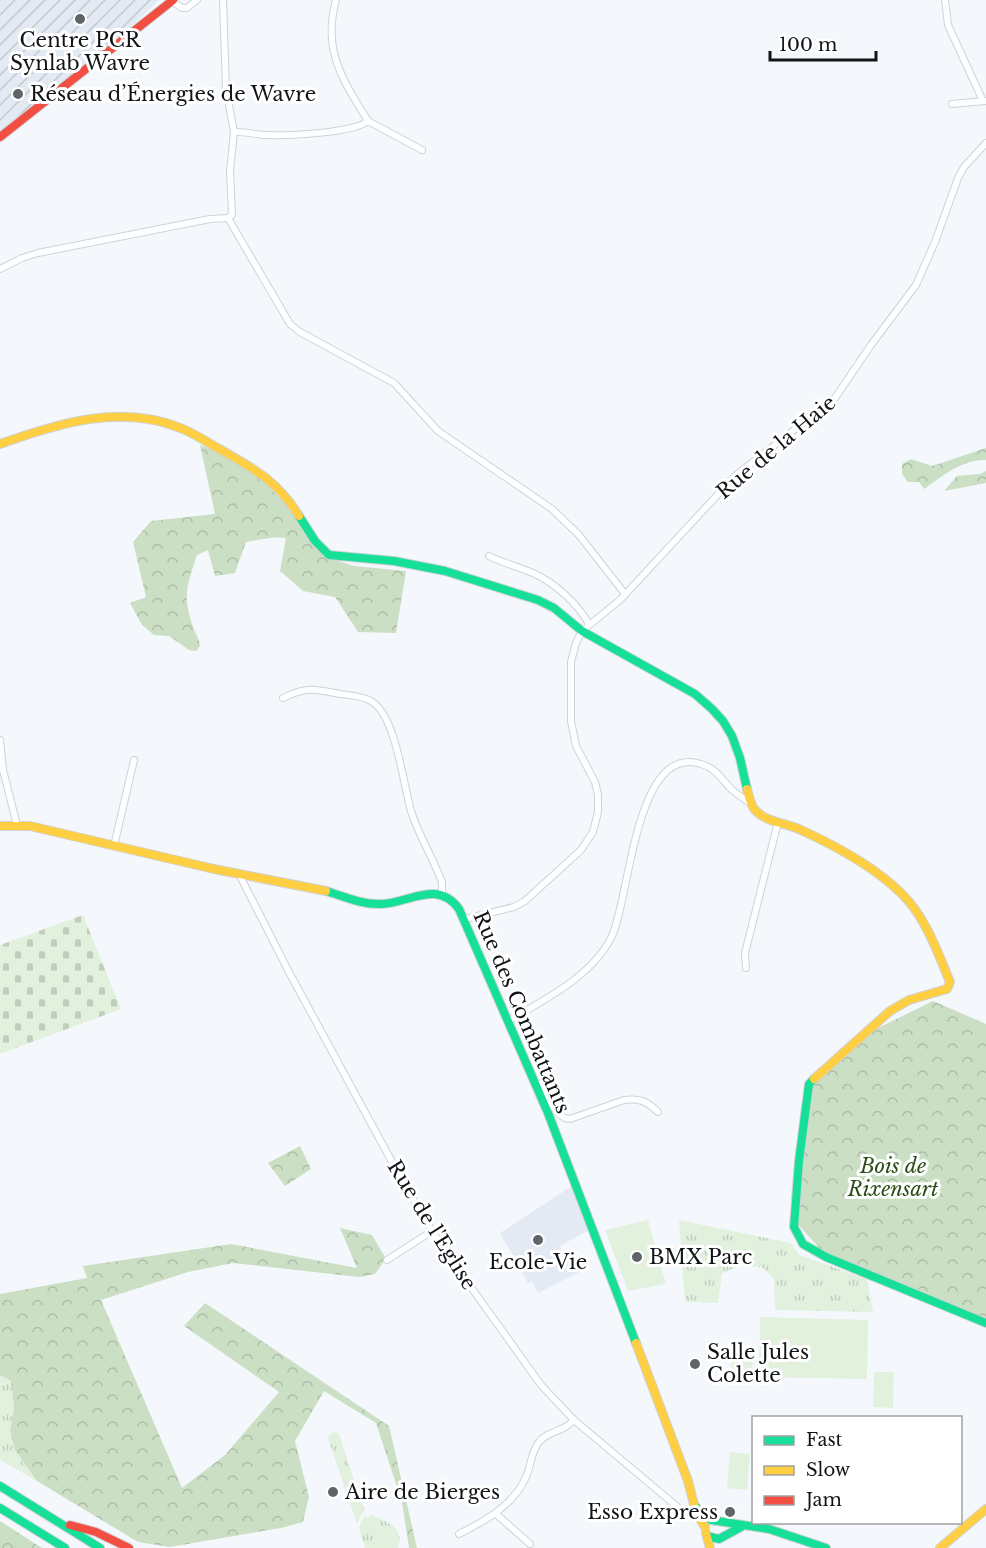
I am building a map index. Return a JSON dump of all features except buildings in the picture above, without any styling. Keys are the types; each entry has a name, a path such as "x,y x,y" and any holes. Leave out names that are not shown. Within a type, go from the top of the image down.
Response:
{"main road":[{"path":"0,137 173,0"},
{"path":"0,444 63,423 91,417 141,418 179,427 269,478 293,505 322,549 329,555 394,561 461,575 548,604 560,611 582,631 695,694 712,709 732,736 754,810 762,816 809,834 866,868 903,895 923,921 950,984 947,989 909,1000 890,1011 809,1084 798,1161 794,1220 796,1231 803,1244 826,1257 986,1323"},
{"path":"0,826 17,825 352,897 374,904 434,893 442,894"},
{"name":"Rue des Combattants","path":"442,894 458,906 465,919 535,1084 598,1240 696,1507 708,1528"},
{"path":"0,1486 100,1548"},
{"name":"Rue des Combattants","path":"696,1507 697,1518"},
{"path":"0,1508 65,1548"},
{"path":"940,1548 986,1509"},
{"path":"697,1518 720,1541"},
{"path":"708,1528 718,1520 724,1523 769,1529 826,1548"},
{"path":"57,1522 96,1532 129,1548"},
{"path":"720,1541 726,1530 724,1523"},
{"path":"720,1541 743,1526"},
{"path":"708,1528 710,1548"},
{"path":"45,1535 52,1548"}],"street":[{"path":"173,0 182,8 187,8 197,0"},
{"path":"0,269 22,258 58,248 216,218 228,218 232,215 230,171 234,132 226,89 223,0"},
{"path":"336,0 331,22 333,53 344,81 368,121 422,150"},
{"path":"945,0 948,25 984,101 952,104"},
{"path":"234,132 292,135 355,128 368,121"},
{"name":"Rue de la Haie","path":"582,631 625,594 735,476 834,399 841,391 871,345 916,285 935,242 958,178 964,167 986,142"},
{"path":"228,218 290,324 300,332 388,379 404,393 438,431 552,509 579,535 625,594"},
{"path":"489,556 551,582 584,615 589,624"},
{"path":"465,919 514,907 525,901 581,850 593,831 598,812 598,795 576,746 571,721 571,662 582,631"},
{"path":"283,698 309,689 356,696 377,705 390,725 413,815 442,882 442,894"},
{"path":"0,740 3,770 17,825"},
{"path":"114,846 134,760"},
{"path":"508,1021 548,998 575,978 603,951 618,920 629,861 651,790 662,774 680,764 701,763 711,768 751,804"},
{"path":"746,968 745,953 778,822"},
{"name":"Rue de l'Eglise","path":"239,874 290,974 432,1231 541,1385 574,1420 680,1509 697,1518"},
{"path":"535,1084 541,1084 556,1111 564,1118 570,1119 633,1099 648,1103 658,1112"},
{"path":"387,1260 432,1231"},
{"path":"459,1534 496,1514 524,1481 540,1440 566,1428 574,1420"},
{"path":"496,1514 530,1544"}],"shaded area":[{"path":"0,0 159,0 132,26 0,131"},
{"name":"Ecole-Vie","path":"572,1186 589,1230 560,1246 568,1262 577,1257 581,1271 538,1293 532,1281 528,1283 500,1233"}],"green space":[{"path":"200,445 239,460 266,477 329,558 354,566 406,571 396,633 358,632 335,597 303,591 280,571 286,538 246,542 235,573 215,576 208,550 197,555 187,596 189,614 200,646 196,651 189,650 169,636 154,635 142,625 130,603 146,597 133,542 151,521 215,514"},
{"path":"986,448 986,460 961,465 924,489 919,482 908,482 902,474 902,464 911,459 932,466"},
{"path":"986,471 986,483 944,491 957,476 980,474"},
{"path":"83,915 121,1009 0,1054 0,945"},
{"name":"Bois de Rixensart","path":"933,1001 986,1024 986,1319 821,1250 795,1221 810,1080 878,1028"},
{"path":"300,1146 311,1169 285,1186 268,1163"},
{"name":"BMX Parc","path":"648,1220 666,1284 628,1291 605,1230"},
{"path":"679,1220 791,1243 799,1255 867,1279 873,1312 775,1310 774,1279 762,1267 740,1265 722,1274 718,1303 685,1302"},
{"path":"340,1228 372,1235 386,1259 375,1274 359,1277 233,1263 188,1272 101,1300 182,1488 225,1455 279,1392 184,1326 205,1303 389,1426 417,1548 409,1548 402,1502 376,1423 324,1391 295,1441 309,1497 303,1522 281,1528 170,1547 138,1542 37,1481 15,1450 10,1431 14,1408 11,1381 0,1375 0,1294 87,1278 83,1266 231,1244 357,1268"},
{"path":"760,1317 868,1320 867,1379 759,1377"},
{"path":"732,1347 753,1348 752,1384 731,1384"},
{"path":"874,1372 894,1372 893,1408 873,1407"},
{"path":"0,1375 11,1381 14,1408 10,1431 15,1450 37,1481 0,1460"},
{"path":"335,1432 339,1434 364,1510 357,1524 328,1438"},
{"path":"730,1452 750,1454 747,1490 727,1488"},
{"path":"370,1514 393,1526 399,1535 398,1548 365,1548 359,1528 364,1516 368,1518"},
{"path":"0,1521 42,1548 0,1548"}],"traffic: fast":[{"path":"299,516 315,541 329,555 394,561 445,571 538,600 554,608 582,631 695,694 712,709 732,736 747,789"},
{"path":"326,891 374,904 392,903 423,895 442,895 451,900 459,909 548,1113 636,1343"},
{"path":"814,1079 809,1084 799,1161 794,1227 803,1244 826,1257 986,1323"},
{"path":"0,1486 100,1548"},
{"path":"696,1507 700,1513 711,1520 769,1529 826,1548"},
{"path":"0,1508 65,1548"},
{"path":"707,1536 719,1539 741,1527"}],"traffic: slow":[{"path":"0,444 45,429 91,419 137,417 160,421 193,434 256,471 283,494 299,516"},
{"path":"747,789 752,805 760,814 801,830 841,850 880,875 902,894 924,924 950,982 947,989 909,1000 890,1011 814,1079"},
{"path":"0,826 30,826 214,869 326,891"},
{"path":"636,1343 688,1481 696,1512 705,1527"},
{"path":"940,1548 986,1509"},
{"path":"706,1533 710,1548"}],"traffic: jam":[{"path":"0,137 173,0"},
{"path":"70,1525 96,1532 129,1548"}],"place":[{"name":"Centre PCR Synlab Wavre","path":"80,19"},
{"name":"Réseau d’Énergies de Wavre","path":"18,94"},
{"name":"Ecole-Vie","path":"538,1240"},
{"name":"BMX Parc","path":"637,1257"},
{"name":"Salle Jules Colette","path":"695,1364"},
{"name":"Aire de Bierges","path":"333,1492"},
{"name":"Esso Express","path":"730,1512"}]}
